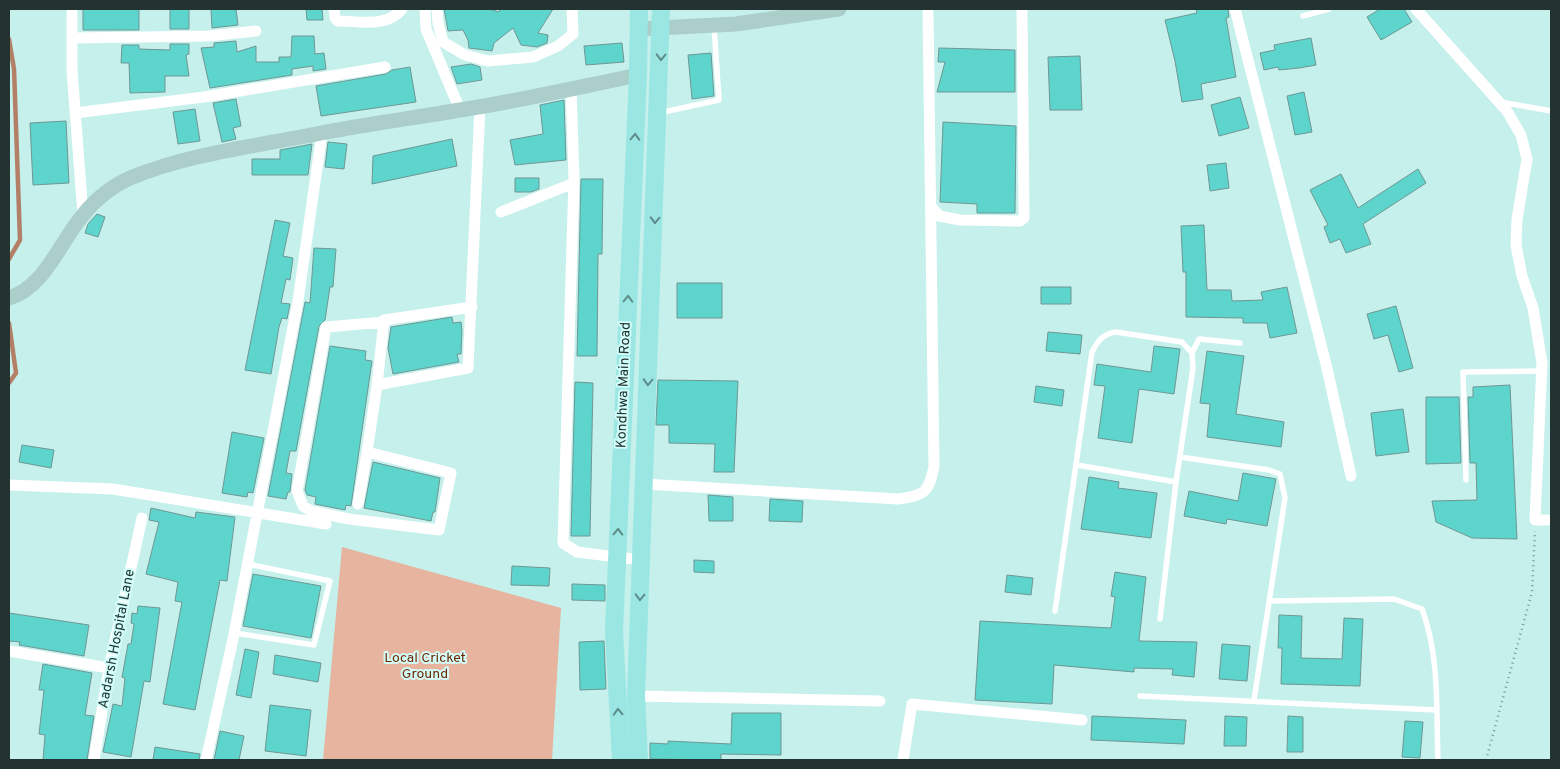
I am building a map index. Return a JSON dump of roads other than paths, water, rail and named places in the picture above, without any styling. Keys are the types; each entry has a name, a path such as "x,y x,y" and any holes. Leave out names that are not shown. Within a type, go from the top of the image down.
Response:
{"main road":[{"name":"Kondhwa Main Road","path":"621,760 614,631 638,75 638,9"},
{"name":"Kondhwa Main Road","path":"639,760 636,696 662,9"}],"street":[{"path":"72,9 75,113 83,215"},
{"path":"334,9 335,18 338,20 384,21 393,18 402,9"},
{"path":"425,9 426,29 460,110"},
{"path":"437,9 438,23 443,42 466,54 488,61 533,57 558,46 573,34 572,9"},
{"path":"638,29 714,26 809,15 840,9"},
{"path":"644,484 898,499 921,495 930,486 934,467 928,9"},
{"path":"931,206 939,216 960,220 1020,221 1024,218 1022,9"},
{"path":"1235,9 1326,364 1351,476"},
{"path":"1416,9 1499,102 1521,135 1527,159 1517,219 1516,245 1522,276 1533,308 1545,366 1535,520 1551,520"},
{"path":"72,38 209,36 256,31"},
{"path":"75,113 204,96 385,68"},
{"path":"14,297 49,266 83,215 105,193 130,179 217,153 368,123 460,110 638,75"},
{"path":"571,89 574,183 563,544 577,552 641,560"},
{"path":"377,385 468,368 480,106"},
{"path":"206,760 234,633 298,301 322,133"},
{"path":"501,212 574,183"},
{"path":"367,452 450,473 439,530 349,519 311,511 303,506 298,491 326,327 384,322 472,307"},
{"path":"358,504 377,385 384,322"},
{"path":"9,485 113,490 326,524"},
{"name":"Aadarsh Hospital Lane","path":"94,760 109,668 142,518"},
{"path":"9,651 109,668"},
{"path":"636,696 880,701"},
{"path":"904,760 912,704 1082,720"}],"lane":[{"path":"1303,16 1329,9"},
{"path":"659,113 719,100 714,26"},
{"path":"1499,102 1551,111"},
{"path":"1056,611 1092,352 1098,341 1106,333 1116,332 1182,342 1192,353"},
{"path":"1160,620 1176,482 1193,368 1192,353 1200,339 1240,343"},
{"path":"1466,480 1463,372 1545,366"},
{"path":"1180,457 1269,470 1280,474 1286,498 1254,700"},
{"path":"1076,465 1176,482"},
{"path":"234,633 314,645 330,581 247,564"},
{"path":"1270,601 1394,599 1422,609 1430,631 1436,669 1438,760"},
{"path":"1140,696 1436,710"}],"waterway":[{"path":"9,39 14,69 20,240 9,259"},
{"path":"9,323 16,373 9,383"}],"park label":[{"name":"Local Cricket Ground","path":"425,666"}]}
